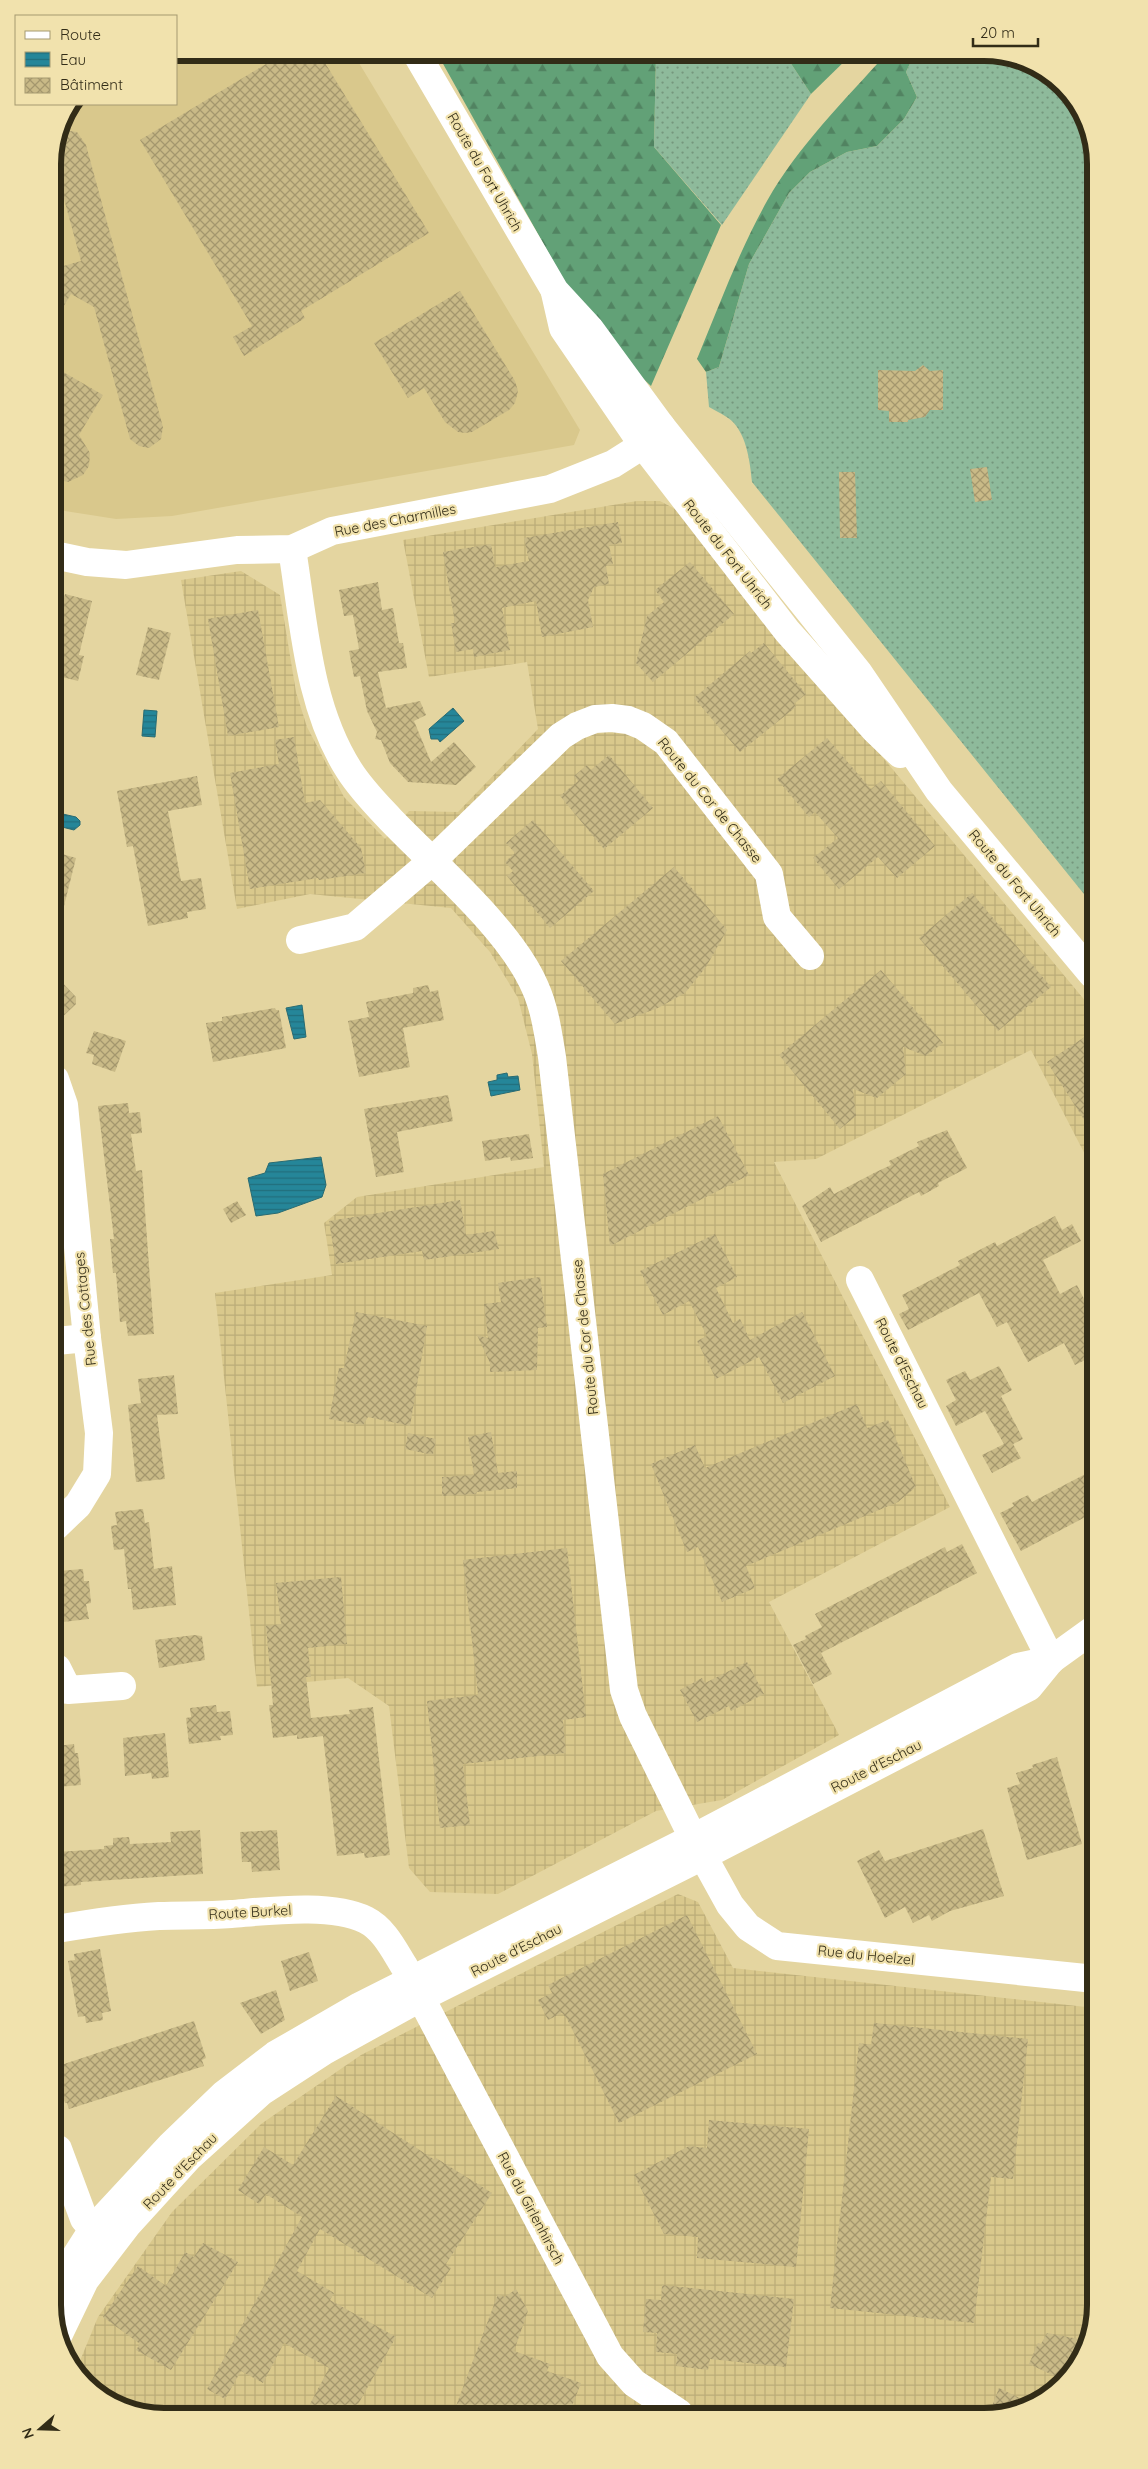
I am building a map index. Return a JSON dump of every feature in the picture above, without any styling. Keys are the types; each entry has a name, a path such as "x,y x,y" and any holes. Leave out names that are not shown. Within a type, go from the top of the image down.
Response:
{"street":[{"name":"Route du Fort Uhrich","path":"421,61 555,291 590,329 661,426 858,672 939,791 1087,968"},
{"name":"Route du Fort Uhrich","path":"555,291 563,328 642,445 787,631 875,730 939,791"},
{"name":"Rue des Charmilles","path":"61,556 87,562 126,565 237,550 292,549 332,532 550,489 613,464 642,445 661,426"},
{"name":"Route du Cor de Chasse","path":"292,549 315,691 335,745 362,790 485,916 523,964 540,999 547,1026 578,1272 624,1690 633,1716 698,1847"},
{"name":"Route du Cor de Chasse","path":"300,940 354,927 431,862 560,736 577,726 595,719 612,718 628,720 652,731 666,742 769,874 777,917 810,956"},
{"name":"Rue des Cottages","path":"61,1096 64,1105 87,1338 99,1433 97,1474 78,1505 61,1521"},
{"name":"Route d'Eschau","path":"860,1280 1051,1660"},
{"path":"61,1341 87,1338"},
{"name":"Route d'Eschau","path":"63,2325 85,2280 128,2224 189,2157 261,2092 415,1989 698,1847 1018,1668 1051,1660 1087,1634"},
{"path":"61,1676 68,1690 122,1686"},
{"name":"Rue du Hoelzel","path":"698,1847 730,1905 748,1927 777,1946 1087,1978"},
{"name":"Route Burkel","path":"61,1928 156,1916 230,1914 264,1910 335,1912 354,1915 372,1923 394,1949 415,1989"},
{"name":"Route d'Eschau","path":"61,2279 93,2229 171,2145 224,2094 276,2055 360,2006 415,1989"},
{"name":"Rue du Girlenhirsch","path":"415,1989 610,2356 634,2383 672,2408"},
{"path":"61,2157 84,2219 93,2229"}],"shaded area":[{"path":"178,61 358,61 580,430 574,445 172,516 116,519 61,509 61,157 69,125 79,107 80,105 178,105"},
{"path":"637,501 660,501 677,510 1087,1003 1087,1158 1031,1050 816,1159 774,1162 950,1507 769,1602 839,1735 722,1800 656,1811 498,1894 430,1892 409,1868 389,1706 348,1678 257,1687 215,1293 332,1275 324,1223 357,1197 544,1167 532,1054 518,998 490,952 451,908 310,894 237,909 181,580 241,571 280,595 296,692 307,727 344,797 385,839 409,811 458,812 538,729 527,662 429,677 403,540"},
{"path":"678,1894 698,1902 733,1968 1087,2007 1087,2305 1085,2325 1076,2351 1066,2368 1047,2387 1017,2402 1004,2406 984,2408 157,2408 131,2402 101,2387 79,2363 98,2317 172,2212 261,2124 361,2055"}],"green space":[{"path":"441,61 656,61 654,147 721,225 651,386 618,355 577,304"},
{"path":"656,61 789,61 811,94 722,225 654,147"},
{"path":"789,61 845,61 811,94"},
{"path":"880,61 911,61 906,72 917,97 904,119 877,146 847,152 810,172 789,193 749,264 719,367 706,372 697,359 738,259 757,220 779,181 793,161"},
{"path":"911,61 991,61 1023,69 1047,82 1057,91 1076,118 1085,144 1087,164 1087,898 752,482 745,442 738,428 728,418 709,407 706,372 719,367 749,264 789,193 810,172 847,152 877,146 904,119 917,97 906,72"}],"water":[{"path":"453,708 464,721 440,742 438,739 431,739 429,729"},
{"path":"144,710 157,711 155,737 142,736"},
{"path":"61,814 76,817 80,821 80,825 74,830 61,827"},
{"path":"302,1005 306,1037 294,1039 286,1008"},
{"path":"507,1073 508,1077 518,1076 520,1090 491,1096 488,1082 497,1080 497,1075"},
{"path":"321,1157 326,1185 322,1197 278,1213 256,1216 248,1178 265,1173 269,1163"}],"building":[{"path":"271,61 324,61 429,233 301,311 305,318 244,356 233,337 252,326 140,140"},
{"path":"67,130 77,132 86,145 163,427 161,439 149,448 139,446 130,439 94,307 71,294 61,311 61,267 81,261 61,188 61,157"},
{"path":"460,291 515,381 518,391 515,403 509,410 472,432 465,433 458,432 445,422 424,388 408,398 374,343"},
{"path":"923,365 930,371 943,370 943,410 930,410 925,417 908,420 908,422 889,422 889,411 878,410 878,370 915,371"},
{"path":"61,371 103,395 79,435 90,453 89,466 83,475 68,482 61,480"},
{"path":"987,467 992,500 975,502 970,469"},
{"path":"839,472 855,472 857,538 840,538"},
{"path":"618,522 622,543 609,545 613,564 606,566 609,584 594,587 588,600 593,627 542,637 536,601 502,608 510,650 474,657 473,649 456,652 451,623 455,623 443,552 491,544 495,567 529,561 524,538"},
{"path":"690,562 734,614 653,682 636,663 647,616 664,602 655,590"},
{"path":"378,582 382,610 393,608 399,643 403,643 407,668 378,672 386,708 420,701 426,715 414,721 431,762 454,742 476,767 456,785 408,782 390,763 381,740 375,739 377,732 367,711 360,676 354,677 349,651 359,649 353,615 344,616 339,590"},
{"path":"65,594 92,601 79,655 84,656 78,681 61,677 61,628 63,620 61,619"},
{"path":"258,610 279,727 228,736 208,619"},
{"path":"148,627 171,633 159,680 136,675"},
{"path":"764,643 806,694 794,704 796,707 740,752 694,698 750,651 751,653"},
{"path":"294,737 305,803 320,800 361,848 366,873 319,880 318,878 250,889 230,773 279,764 275,740"},
{"path":"827,738 871,789 881,781 935,846 897,878 878,857 839,889 813,858 838,838 815,812 809,817 777,779"},
{"path":"609,755 653,808 604,849 560,796 578,781 574,776 587,765 591,770"},
{"path":"197,776 202,805 168,811 181,881 201,878 206,909 187,912 188,918 148,926 133,846 127,847 117,791"},
{"path":"533,820 594,891 550,928 507,876 513,871 505,862 515,853 506,843"},
{"path":"61,854 76,858 61,918"},
{"path":"674,867 727,930 706,967 685,993 658,1008 615,1024 561,961"},
{"path":"972,893 1051,987 998,1031 919,938"},
{"path":"881,970 943,1043 926,1056 903,1047 906,1074 877,1098 853,1089 856,1116 840,1129 779,1055"},
{"path":"61,981 76,997 76,1004 61,1018"},
{"path":"428,985 430,992 438,990 444,1020 403,1028 410,1067 359,1077 348,1021 369,1017 366,1002 413,993 413,988"},
{"path":"275,1008 279,1010 286,1048 213,1062 206,1023 222,1021 222,1017"},
{"path":"94,1031 126,1041 115,1072 92,1064 94,1055 86,1053"},
{"path":"1087,1035 1087,1124 1047,1062"},
{"path":"448,1095 453,1121 397,1132 404,1172 376,1177 364,1109"},
{"path":"128,1103 129,1113 140,1112 142,1133 131,1134 136,1171 142,1170 154,1334 128,1336 126,1321 120,1322 116,1273 113,1273 110,1239 114,1239 98,1106"},
{"path":"718,1116 749,1175 610,1246 603,1174"},
{"path":"947,1130 967,1168 938,1183 939,1186 921,1196 919,1192 821,1242 802,1206 830,1187 834,1194 891,1165 889,1161 919,1146 917,1142"},
{"path":"529,1134 533,1158 511,1161 510,1157 485,1161 482,1141"},
{"path":"460,1200 466,1235 494,1231 499,1249 424,1260 422,1251 336,1264 329,1221"},
{"path":"237,1201 246,1215 231,1223 223,1209"},
{"path":"1055,1216 1062,1230 1072,1224 1081,1241 1043,1260 1060,1294 1077,1285 1087,1305 1087,1359 1075,1365 1064,1343 1028,1362 1007,1322 997,1327 979,1293 908,1330 899,1314 909,1309 902,1295 960,1265 958,1261 995,1242 997,1246"},
{"path":"715,1234 737,1277 716,1288 733,1323 740,1319 750,1340 802,1312 835,1376 783,1403 759,1357 716,1379 697,1341 707,1336 689,1301 663,1315 640,1271"},
{"path":"540,1277 547,1327 538,1328 537,1370 490,1372 490,1363 477,1335 488,1338 484,1304 501,1302 498,1283"},
{"path":"356,1312 427,1326 410,1426 368,1417 363,1425 329,1419 339,1368 344,1368"},
{"path":"999,1366 1012,1390 1001,1396 1023,1439 1013,1444 1021,1458 992,1473 982,1455 1004,1444 985,1411 956,1426 946,1406 956,1400 946,1380 965,1371 970,1380"},
{"path":"174,1375 178,1414 157,1415 165,1479 136,1482 128,1405 141,1403 138,1379"},
{"path":"857,1404 867,1428 888,1420 916,1487 898,1502 746,1566 755,1588 722,1602 698,1547 687,1552 651,1464 695,1445 705,1468"},
{"path":"491,1432 498,1473 517,1471 517,1488 477,1492 476,1494 442,1496 442,1477 474,1475 468,1437"},
{"path":"408,1433 436,1439 433,1455 405,1449"},
{"path":"1087,1473 1087,1516 1021,1551 1000,1513 1014,1506 1012,1503 1028,1495 1032,1502"},
{"path":"143,1509 145,1523 149,1522 154,1569 172,1566 176,1605 133,1610 131,1589 128,1589 124,1549 114,1550 111,1526 117,1525 115,1512"},
{"path":"962,1544 977,1573 821,1653 832,1674 813,1684 793,1645 806,1639 805,1636 822,1627 815,1614 945,1547 947,1552"},
{"path":"567,1548 586,1717 563,1720 566,1753 463,1764 470,1825 440,1828 427,1701 478,1695 463,1560"},
{"path":"83,1569 84,1581 89,1581 91,1603 86,1604 89,1619 63,1622 61,1571"},
{"path":"341,1577 347,1644 308,1648 311,1677 306,1677 311,1718 350,1714 349,1710 373,1707 390,1855 365,1858 364,1853 337,1856 323,1736 297,1739 297,1735 273,1738 269,1705 273,1705 266,1626 281,1624 276,1583"},
{"path":"194,1635 202,1636 205,1660 159,1668 155,1640"},
{"path":"747,1662 764,1694 731,1711 729,1706 697,1722 680,1690 702,1678 705,1683"},
{"path":"216,1705 217,1712 230,1711 233,1735 220,1736 221,1740 189,1744 186,1718 191,1717 190,1708"},
{"path":"165,1733 169,1777 152,1779 151,1773 125,1776 123,1738"},
{"path":"74,1744 75,1753 78,1753 81,1785 61,1787 61,1746"},
{"path":"1057,1757 1082,1844 1027,1860 1007,1788 1020,1784 1016,1773 1033,1768 1032,1765"},
{"path":"983,1829 1004,1896 950,1911 932,1921 929,1915 913,1923 905,1907 885,1918 857,1861 879,1850 885,1861"},
{"path":"200,1830 203,1874 81,1882 81,1885 61,1887 61,1852 104,1849 104,1846 113,1845 113,1838 129,1837 130,1844 171,1842 170,1832"},
{"path":"277,1830 280,1870 252,1872 251,1862 242,1862 240,1832"},
{"path":"687,1915 757,2054 619,2123 567,2019 562,2013 548,2020 538,2000 552,1993 548,1985"},
{"path":"100,1949 111,2011 102,2013 103,2020 86,2023 85,2016 78,2017 68,1961 75,1960 74,1954"},
{"path":"309,1952 318,1981 290,1991 281,1961"},
{"path":"276,1990 285,2020 261,2034 240,2003"},
{"path":"194,2021 206,2058 202,2060 204,2066 69,2109 61,2092 61,2065"},
{"path":"874,2023 1028,2039 1013,2179 991,2177 974,2323 830,2308 859,2043 871,2045"},
{"path":"336,2096 435,2160 436,2158 492,2193 446,2264 451,2268 432,2298 320,2229 297,2271 334,2293 330,2300 396,2337 356,2408 318,2408 310,2404 329,2368 284,2343 263,2383 241,2371 225,2399 207,2389 302,2217 266,2194 259,2204 238,2190 264,2147 293,2165"},
{"path":"709,2120 809,2129 796,2267 697,2258 698,2237 664,2234 634,2175 689,2146 707,2148"},
{"path":"203,2243 238,2262 171,2370 136,2350 140,2344 103,2317 138,2266 166,2286 185,2252 194,2257"},
{"path":"662,2285 794,2299 786,2367 710,2359 708,2370 676,2366 677,2354 656,2352 657,2333 643,2332 646,2299 661,2300"},
{"path":"516,2289 528,2311 514,2351 550,2364 547,2371 581,2383 571,2408 455,2408 498,2294 505,2297"},
{"path":"1047,2333 1080,2339 1066,2368 1058,2377 1029,2364 1038,2343 1041,2344"},
{"path":"999,2388 1023,2400 1004,2406 992,2406"}]}
